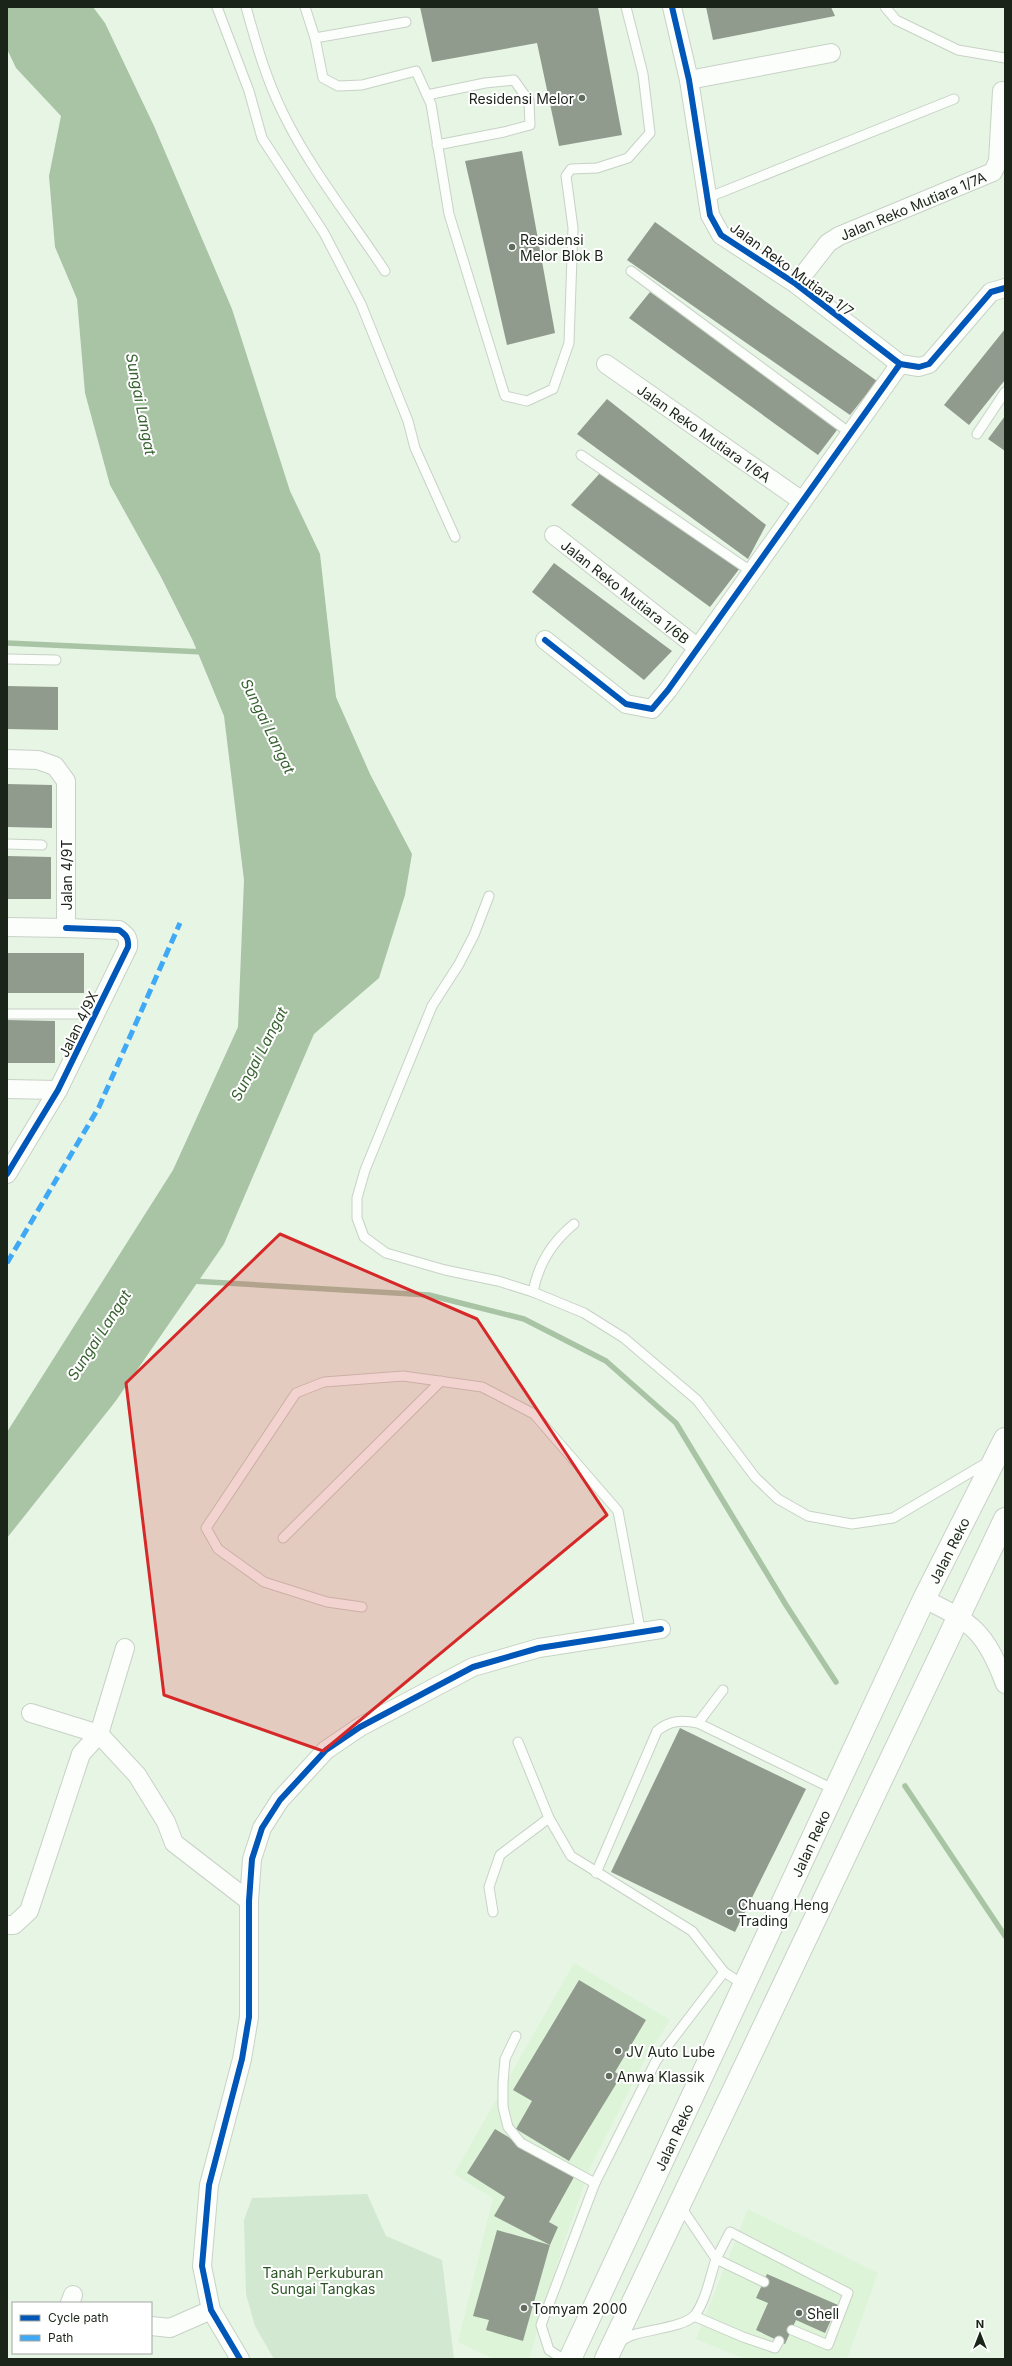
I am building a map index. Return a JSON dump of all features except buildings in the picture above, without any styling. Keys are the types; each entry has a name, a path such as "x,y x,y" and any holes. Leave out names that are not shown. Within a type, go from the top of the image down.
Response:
{"main road":[{"name":"Jalan Reko","path":"570,2359 924,1599 1000,1448"},
{"path":"609,2353 1005,1519"}],"street":[{"name":"Jalan Reko Mutiara 1/7","path":"672,7 689,80 710,215 721,235 796,284 900,364"},
{"path":"689,80 831,52"},
{"name":"Jalan Reko Mutiara 1/7A","path":"796,284 828,243 839,236 993,172 998,161 1002,91"},
{"path":"545,640 626,704 652,709 698,648 900,364 919,367 929,364 991,292 1005,288"},
{"name":"Jalan Reko Mutiara 1/6A","path":"606,364 802,501"},
{"name":"Jalan Reko Mutiara 1/6B","path":"554,535 698,648"},
{"name":"Jalan 4/9T","path":"7,759 38,760 55,766 66,781 66,928 7,927"},
{"name":"Jalan 4/9X","path":"7,1174 58,1090 97,1014 128,947 129,940 125,934 119,930 66,928"},
{"path":"7,1089 58,1090"},
{"path":"924,1599 959,1615 976,1629 987,1642 1005,1684"},
{"path":"240,2359 211,2310 202,2266 209,2185 242,2059 249,2018 249,1901 252,1859 262,1828 280,1800 326,1750 360,1727 474,1667 539,1648 641,1634 661,1629"},
{"path":"7,1925 14,1925 29,1911 81,1754 99,1734 125,1648"},
{"path":"31,1713 99,1734 137,1774 166,1822 174,1843 249,1901"},
{"path":"152,2326 170,2328 211,2310"}],"lane":[{"path":"217,7 249,91 262,138 324,233 361,304 402,406 415,448 455,538"},
{"path":"246,7 261,60 283,113 309,158 386,271"},
{"path":"305,7 315,38 323,78 338,86 362,85 416,72 431,104 449,214 505,396 527,401 553,389 569,343 573,228 566,176 571,169 597,168 628,158 650,133 643,74 626,7"},
{"path":"885,7 896,20 958,50 1005,58"},
{"path":"315,38 406,22"},
{"path":"427,95 486,83 514,80 529,101 530,125 504,132 438,145"},
{"path":"707,198 954,99"},
{"path":"631,271 850,434"},
{"path":"977,434 1005,392"},
{"path":"581,456 752,572"},
{"path":"7,659 56,660"},
{"path":"7,844 42,845"},
{"path":"488,896 474,935 459,964 429,1013 365,1170 358,1198 357,1218 364,1237 386,1252 445,1270 498,1281 533,1292 584,1313 624,1338 697,1400 755,1477 778,1499 808,1516 852,1524 893,1518 1000,1448"},
{"path":"7,1014 97,1014"},
{"path":"533,1292 536,1274 548,1252 564,1232 574,1224"},
{"path":"362,1606 327,1602 264,1582 218,1549 206,1528 296,1393 324,1382 403,1376 482,1387 534,1414 618,1511 641,1634"},
{"path":"283,1538 441,1381"},
{"path":"698,1723 723,1690"},
{"path":"596,1873 657,1731 663,1726 683,1720 698,1723 835,1790"},
{"path":"518,1742 549,1818 571,1856 596,1873 648,1902 692,1932 724,1972 744,1985"},
{"path":"493,1912 489,1887 500,1855 549,1818"},
{"path":"563,2359 549,2350 541,2325 595,2183 656,2061 724,1972"},
{"path":"516,2036 505,2059 503,2107 508,2127 521,2143 595,2183"},
{"path":"682,2200 683,2210 716,2260 764,2282"},
{"path":"694,2316 716,2260 730,2232 848,2293 828,2345 792,2330"},
{"path":"609,2353 632,2335 655,2330 694,2316 743,2337 775,2348 779,2341"}],"highlighted area":[{"path":"280,1234 477,1319 607,1515 323,1751 164,1695 126,1383"}],"shaded area":[{"path":"574,1963 670,2020 645,2059 590,2168 563,2246 529,2359 494,2359 458,2342 493,2198 454,2174"},
{"path":"748,2209 878,2273 847,2359 745,2359 696,2339"}],"green space":[{"name":"Tanah Perkuburan Sungai Tangkas","path":"367,2194 386,2236 442,2260 454,2359 274,2359 255,2326 246,2294 244,2220 252,2198"}],"water":[{"name":"Sungai Langat","path":"7,7 93,7 105,23 154,126 232,309 290,491 320,554 336,697 370,774 412,854 405,895 379,978 314,1034 224,1244 115,1402 7,1538 7,1432 173,1170 238,1027 244,880 224,716 193,641 161,577 110,485 85,393 77,299 55,247 49,176 61,116 16,68 7,49"}],"waterway":[{"path":"7,643 204,652"},
{"path":"192,1281 429,1295 524,1319 606,1361 676,1423 786,1605 836,1682"},
{"path":"905,1786 1005,1936"}],"marked path":[{"path":"7,1263 99,1107 180,923"}],"cycle path":[{"path":"672,7 689,80 710,215 721,235 796,284 900,364 919,367 929,364 991,292 1005,288"},
{"path":"545,640 626,704 652,709 668,690 900,364"},
{"path":"7,1174 58,1090 128,947 126,937 119,930 66,928"},
{"path":"240,2359 211,2310 202,2266 209,2185 242,2059 249,2017 249,1901 252,1859 262,1828 280,1800 326,1750 360,1727 473,1667 539,1648 661,1629"}],"place":[{"name":"Residensi Melor","path":"582,98"},
{"name":"Residensi Melor Blok B","path":"512,247"},
{"name":"Chuang Heng Trading","path":"730,1912"},
{"name":"JV Auto Lube","path":"618,2051"},
{"name":"Anwa Klassik","path":"609,2076"},
{"name":"Tomyam 2000","path":"524,2308"},
{"name":"Shell","path":"799,2313"}]}
